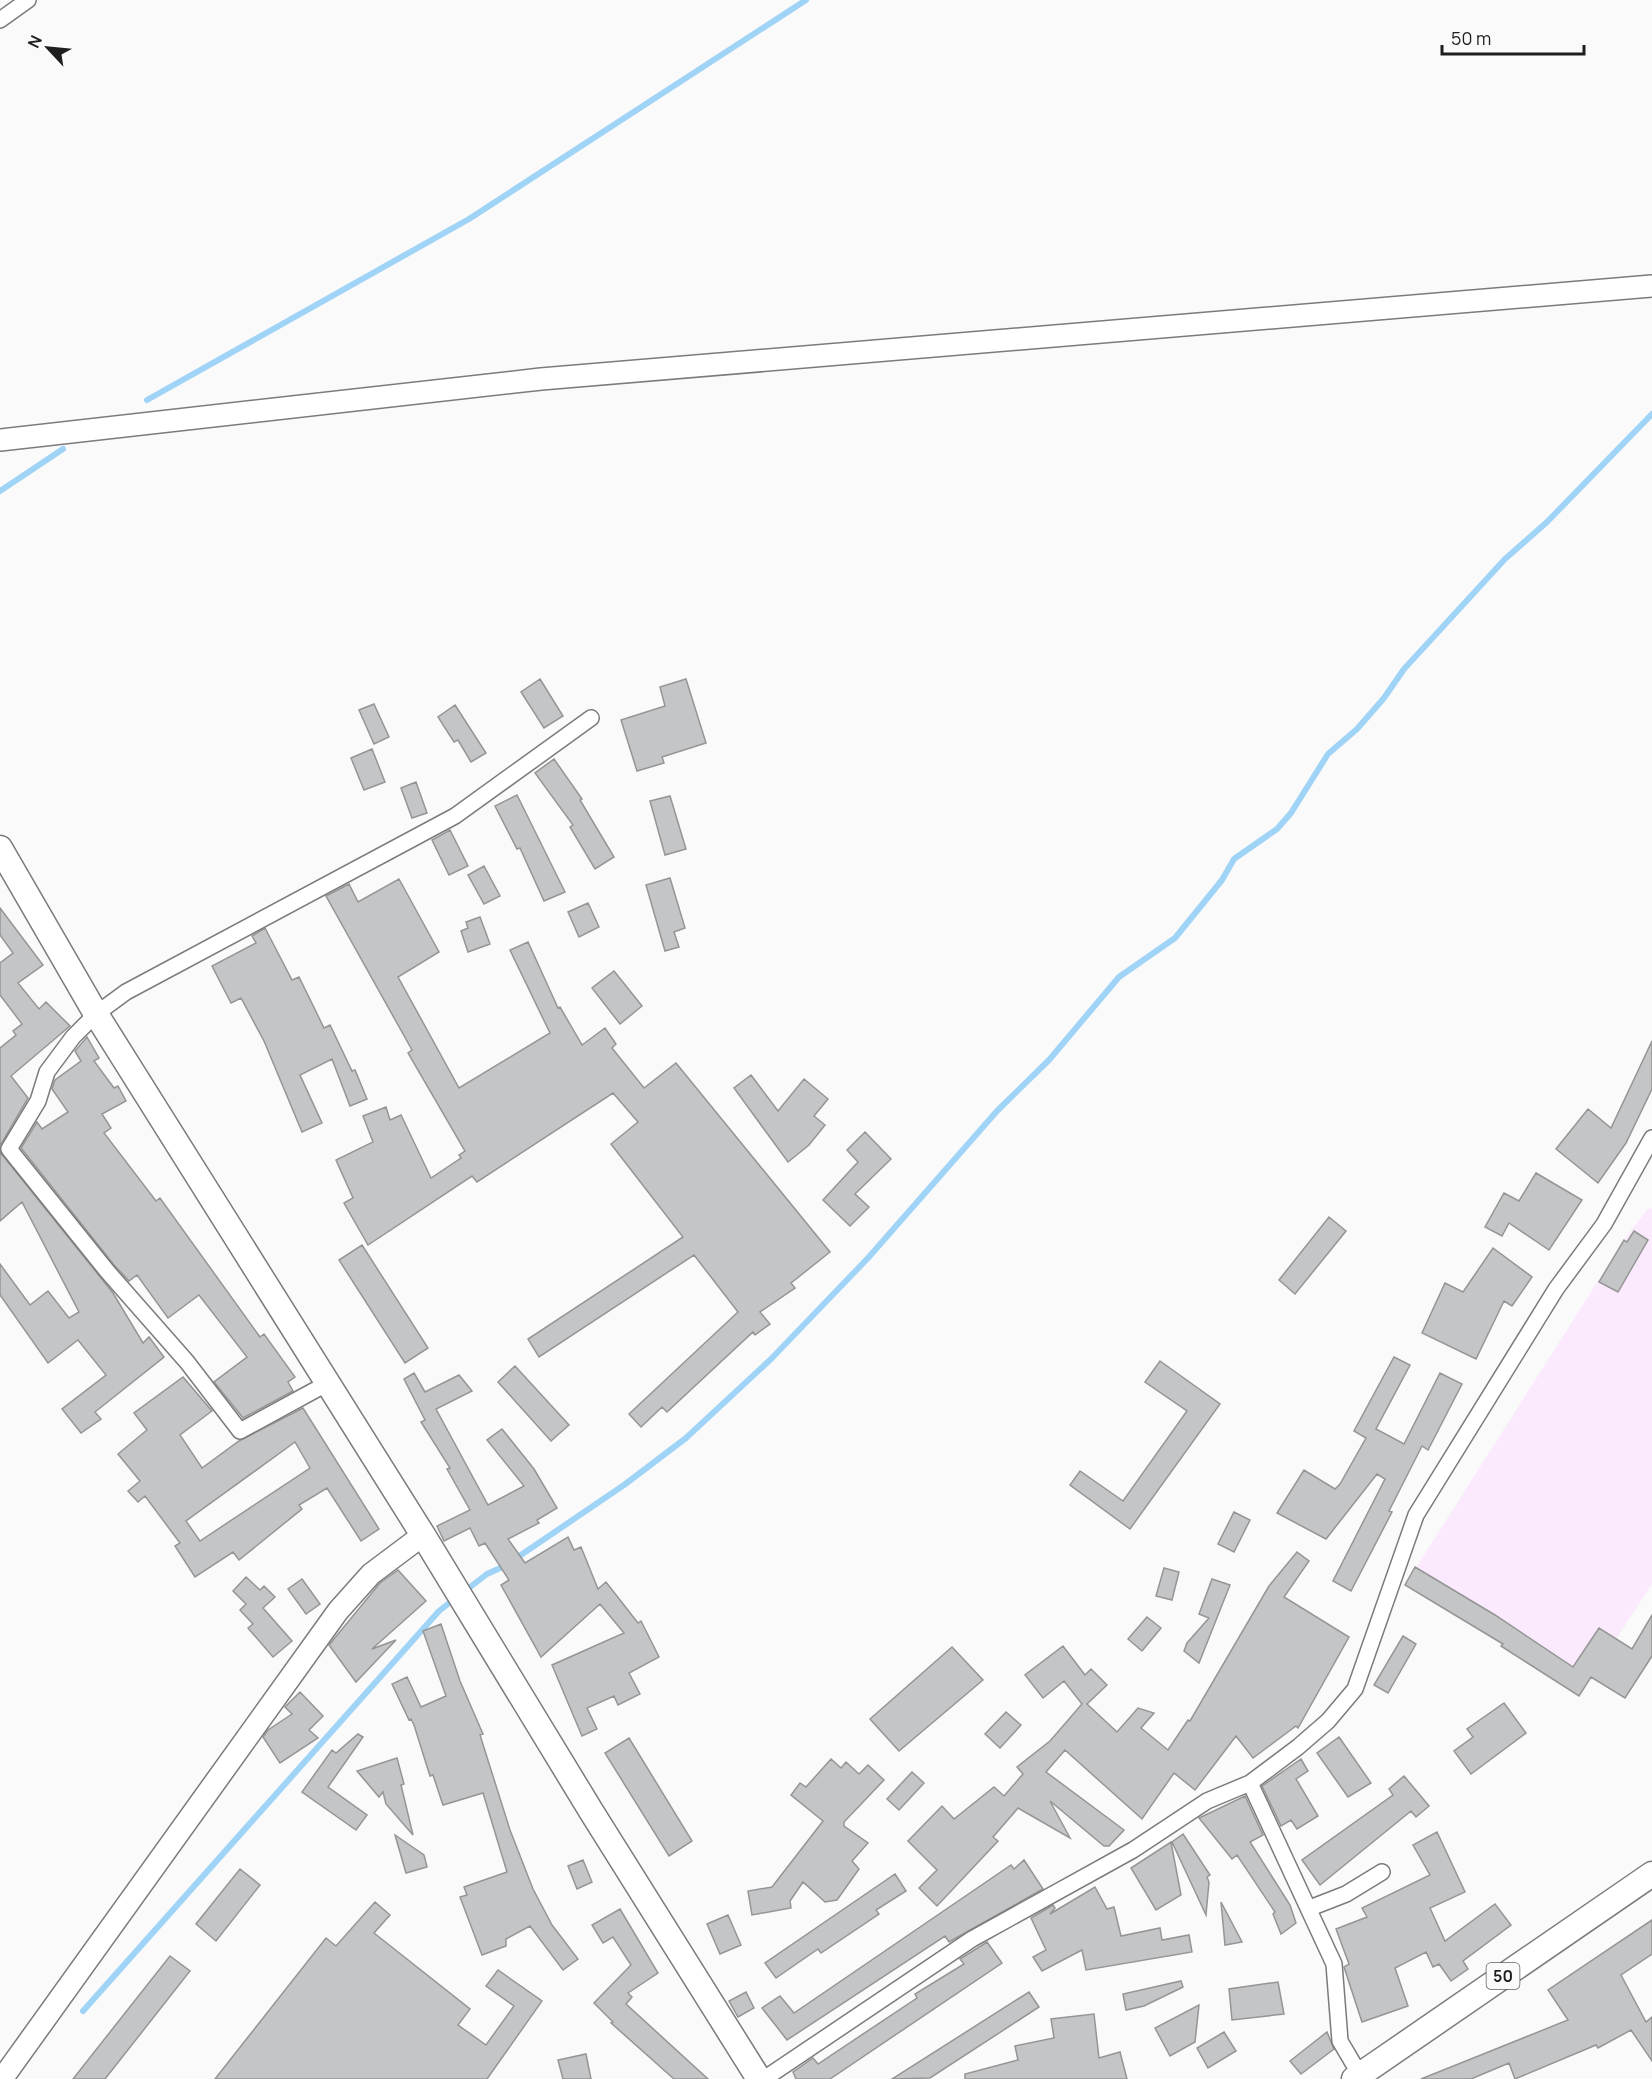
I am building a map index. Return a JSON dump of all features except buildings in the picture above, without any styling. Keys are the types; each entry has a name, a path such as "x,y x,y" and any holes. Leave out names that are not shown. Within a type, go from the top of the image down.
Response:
{"main road":[{"path":"0,440 541,379 1652,286"},
{"path":"0,848 96,1014 328,1383 759,2079"},
{"path":"2,2079 338,1611 371,1574 423,1536"},
{"name":"50","path":"1357,2077 1652,1874"}],"street":[{"path":"0,20 28,0"},
{"path":"328,1383 240,1431 187,1362 107,1270 9,1149 26,1125 47,1072 73,1037 96,1014 126,992 455,816 591,718"},
{"path":"764,2079 972,1939 1133,1850 1207,1801 1250,1783 1313,1734 1355,1689 1416,1515 1556,1289 1604,1224 1652,1138"},
{"path":"1250,1783 1310,1908 1334,1964 1340,2041 1357,2077"},
{"path":"1310,1908 1346,1894 1382,1872"}],"shaded area":[{"path":"1649,1207 1652,1209 1652,1584 1579,1696 1484,1633 1405,1585 1624,1240"}],"waterway":[{"path":"147,400 469,219 806,0"},
{"path":"515,1559 624,1485 686,1438 771,1359 868,1258 997,1111 1049,1060 1119,977 1175,938 1222,880 1234,859 1277,829 1291,813 1328,754 1357,729 1384,698 1404,669 1505,559 1547,522 1652,414"},
{"path":"0,491 63,449"},
{"path":"465,1591 487,1574 507,1565"},
{"path":"83,2011 439,1611 457,1597"}]}
